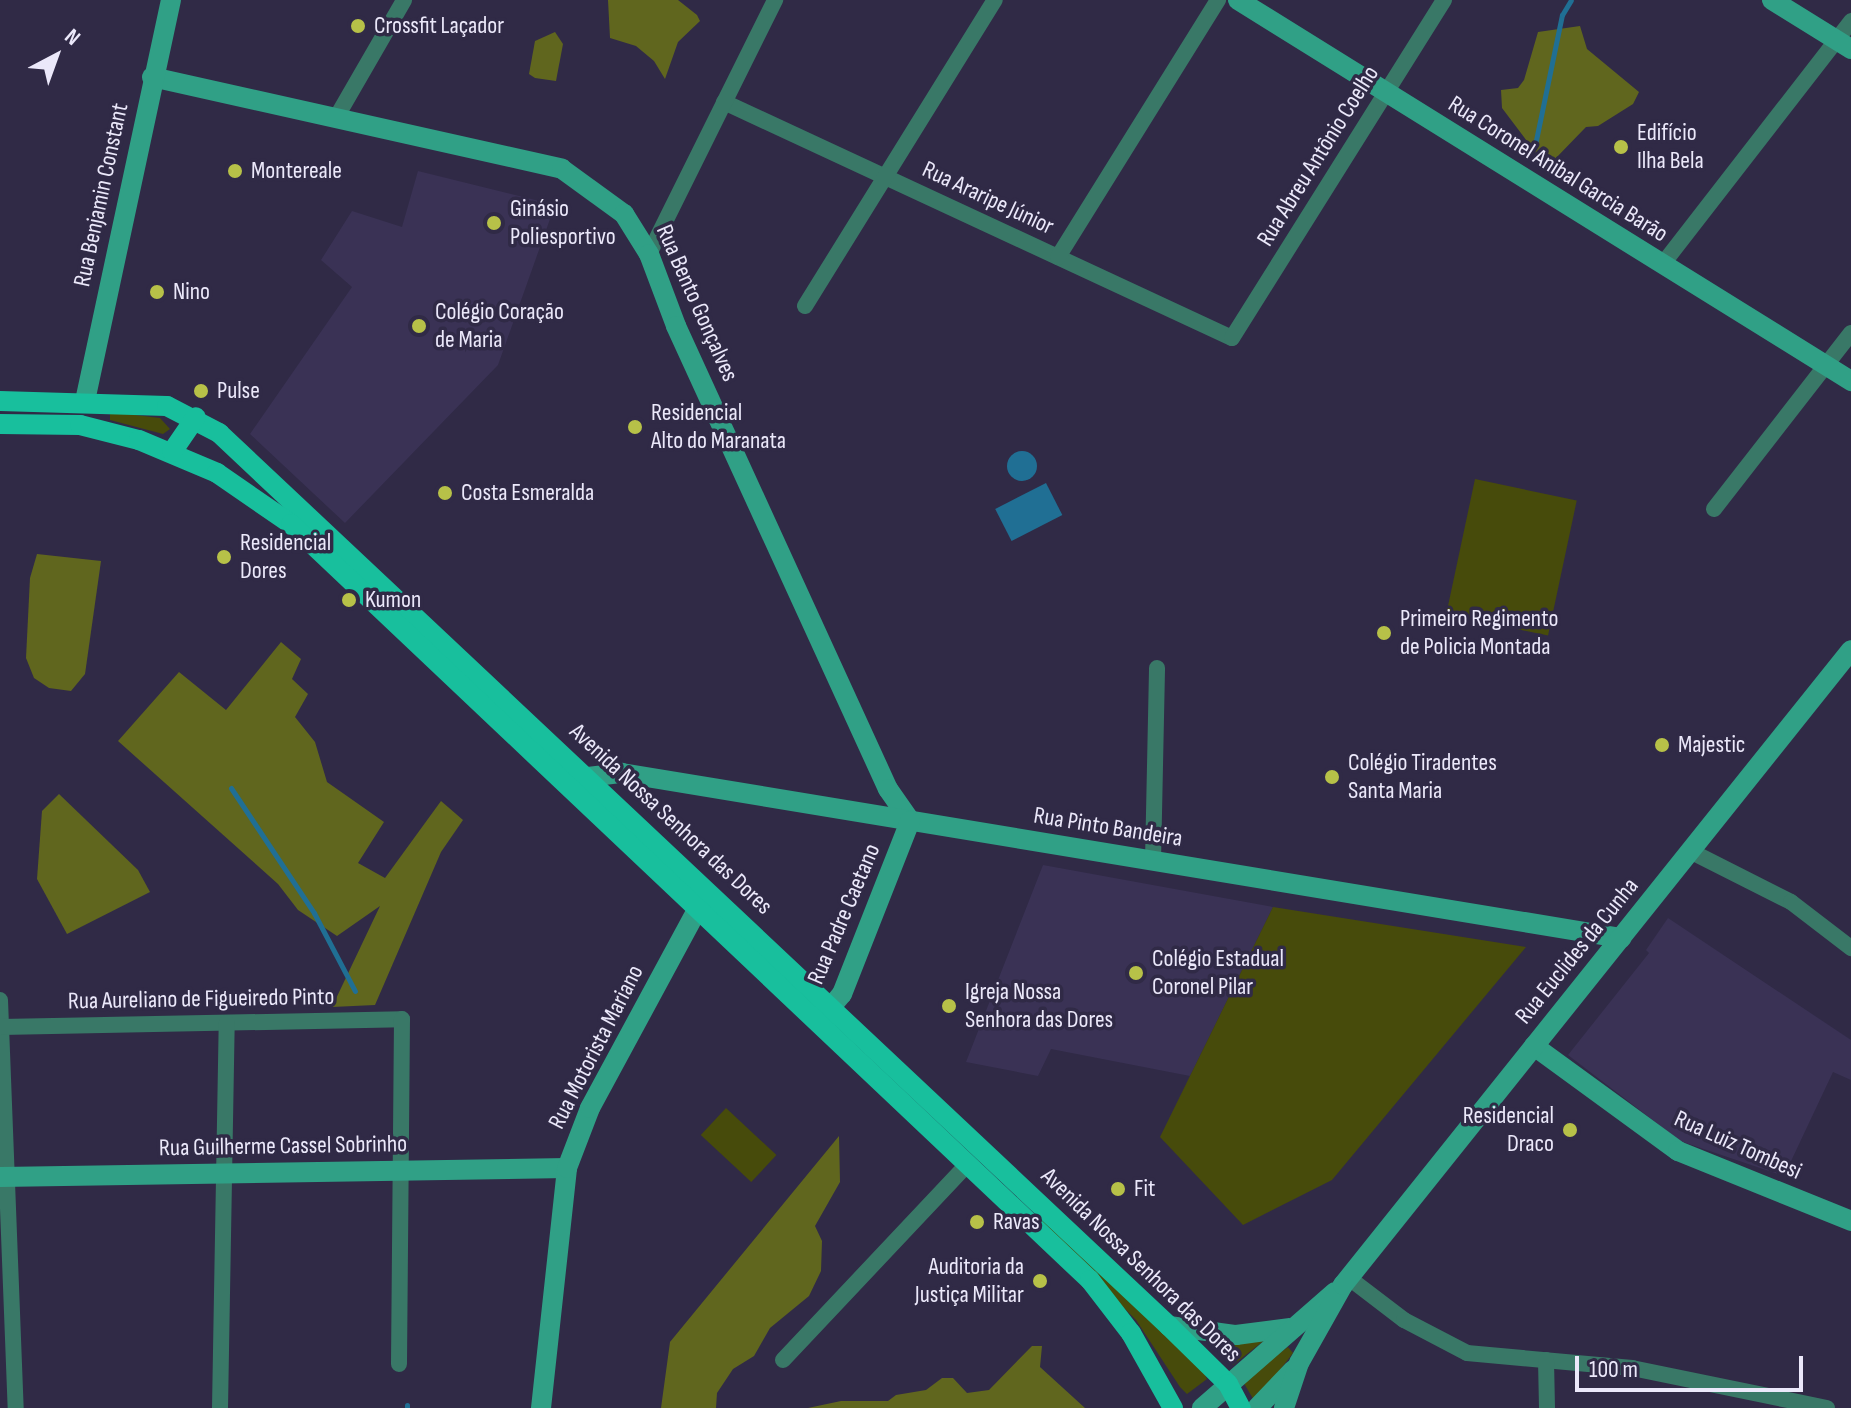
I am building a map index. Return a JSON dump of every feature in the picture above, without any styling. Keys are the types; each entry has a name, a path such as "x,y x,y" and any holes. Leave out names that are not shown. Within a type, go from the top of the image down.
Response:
{"main road":[{"name":"Avenida Nossa Senhora das Dores","path":"0,401 85,401 167,406 196,417 316,520 581,784 825,1015 1169,1326 1228,1384 1241,1408"},
{"path":"172,452 196,417"},
{"name":"Avenida Nossa Senhora das Dores","path":"0,424 80,425 172,452 237,485 291,524 581,784 698,908 825,1015 968,1164 1090,1280 1131,1333 1173,1408"}],"street":[{"name":"Rua Benjamin Constant","path":"85,401 152,77 171,0"},
{"path":"336,118 404,0"},
{"path":"649,254 775,0"},
{"path":"805,306 995,0"},
{"path":"1058,257 1218,0"},
{"name":"Rua Coronel Anibal Garcia Barão","path":"1238,0 1851,381"},
{"name":"Rua Abreu Antônio Coelho","path":"1232,338 1444,0"},
{"path":"1772,0 1844,44"},
{"path":"1662,265 1844,44 1851,21"},
{"name":"Rua Bento Gonçalves","path":"152,77 562,169 624,214 649,254 676,326 888,789 910,821"},
{"name":"Rua Araripe Júnior","path":"724,102 1232,338"},
{"path":"1714,509 1851,333"},
{"name":"Rua Euclides da Cunha","path":"1284,1408 1299,1363 1346,1281 1690,851 1847,662"},
{"path":"1153,861 1157,668"},
{"name":"Rua Pinto Bandeira","path":"581,784 622,773 1621,938"},
{"name":"Rua Padre Caetano","path":"825,1015 842,994 910,821"},
{"path":"1690,851 1791,902 1851,948"},
{"name":"Rua Motorista Mariano","path":"541,1408 567,1168 590,1108 698,908"},
{"path":"0,1000 4,1177 16,1408"},
{"name":"Rua Aureliano de Figueiredo Pinto","path":"1,1027 402,1019 401,1170"},
{"path":"220,1408 227,1023"},
{"name":"Rua Luiz Tombesi","path":"1534,1046 1678,1151 1851,1221"},
{"path":"783,1360 968,1164"},
{"name":"Rua Guilherme Cassel Sobrinho","path":"4,1177 567,1168"},
{"path":"399,1364 401,1170"},
{"path":"1346,1281 1443,1343 1489,1358 1546,1360 1668,1373 1779,1403 1827,1408"},
{"name":"Rua Euclides da Cunha","path":"1202,1408 1289,1328 1346,1281"},
{"path":"1169,1326 1236,1335 1289,1328"},
{"path":"1546,1360 1547,1408"},
{"name":"Rua Euclides da Cunha","path":"1257,1408 1299,1363"}],"shaded area":[{"name":"Colégio Coração de Maria","path":"418,171 555,205 498,365 345,523 250,434 352,287 321,260 352,211 402,227"},
{"path":"110,412 160,418 170,429 163,434 110,420"},
{"path":"1475,479 1577,501 1548,636 1446,614"},
{"name":"Colégio Estadual Coronel Pilar","path":"1043,865 1273,907 1190,1076 1051,1049 1038,1076 966,1062"},
{"path":"1273,907 1526,947 1332,1180 1243,1225 1160,1137"},
{"path":"1668,918 1851,1040 1851,1080 1833,1072 1784,1176 1680,1141 1568,1055 1649,953 1646,950"},
{"path":"726,1108 776,1155 751,1182 701,1135"},
{"path":"1040,1215 1201,1367 1207,1379 1187,1394 1136,1320 1035,1218"},
{"path":"1210,1337 1266,1339 1233,1365"},
{"path":"1288,1347 1293,1353 1255,1402 1242,1380"}],"green space":[{"path":"608,0 678,0 697,15 700,21 678,42 665,79 654,61 636,46 610,38"},
{"path":"1580,26 1587,49 1639,92 1633,104 1598,126 1586,127 1554,160 1542,161 1502,108 1501,90 1518,88 1524,80 1538,32"},
{"path":"555,32 563,44 556,81 535,78 529,74 535,41"},
{"path":"37,554 101,561 85,674 71,691 49,688 34,678 26,658 30,578"},
{"path":"281,642 301,659 292,679 308,694 295,717 315,742 327,782 384,822 358,863 385,878 441,801 463,820 441,852 375,1005 332,1007 380,906 337,936 298,910 278,884 118,741 179,672 226,710"},
{"path":"59,794 138,870 150,892 67,934 37,879 42,811"},
{"path":"839,1136 840,1182 815,1226 822,1241 821,1271 809,1296 770,1328 754,1356 733,1369 717,1393 716,1408 661,1408 670,1342"},
{"path":"1032,1346 1042,1346 1040,1367 1085,1408 808,1408 841,1401 888,1401 896,1395 926,1390 942,1378 953,1378 967,1393 989,1390"}],"water":[{"path":"1022,451 1033,455 1037,466 1033,477 1022,481 1011,477 1007,466 1011,455"},
{"path":"1046,483 1062,515 1012,541 995,509"}],"waterway":[{"path":"1535,145 1562,15 1571,0"},
{"path":"231,788 314,913 355,991"}],"place":[{"name":"Crossfit Laçador","path":"358,26"},
{"name":"Edifício Ilha Bela","path":"1621,147"},
{"name":"Montereale","path":"235,171"},
{"name":"Ginásio Poliesportivo","path":"494,223"},
{"name":"Nino","path":"157,292"},
{"name":"Colégio Coração de Maria","path":"419,326"},
{"name":"Pulse","path":"201,391"},
{"name":"Residencial Alto do Maranata","path":"635,427"},
{"name":"Costa Esmeralda","path":"445,493"},
{"name":"Residencial Dores","path":"224,557"},
{"name":"Kumon","path":"349,600"},
{"name":"Primeiro Regimento de Policia Montada","path":"1384,633"},
{"name":"Majestic","path":"1662,745"},
{"name":"Colégio Tiradentes Santa Maria","path":"1332,777"},
{"name":"Colégio Estadual Coronel Pilar","path":"1136,973"},
{"name":"Igreja Nossa Senhora das Dores","path":"949,1006"},
{"name":"Residencial Draco","path":"1570,1130"},
{"name":"Fit","path":"1118,1189"},
{"name":"Ravas","path":"977,1222"},
{"name":"Auditoria da Justiça Militar","path":"1040,1281"}]}
